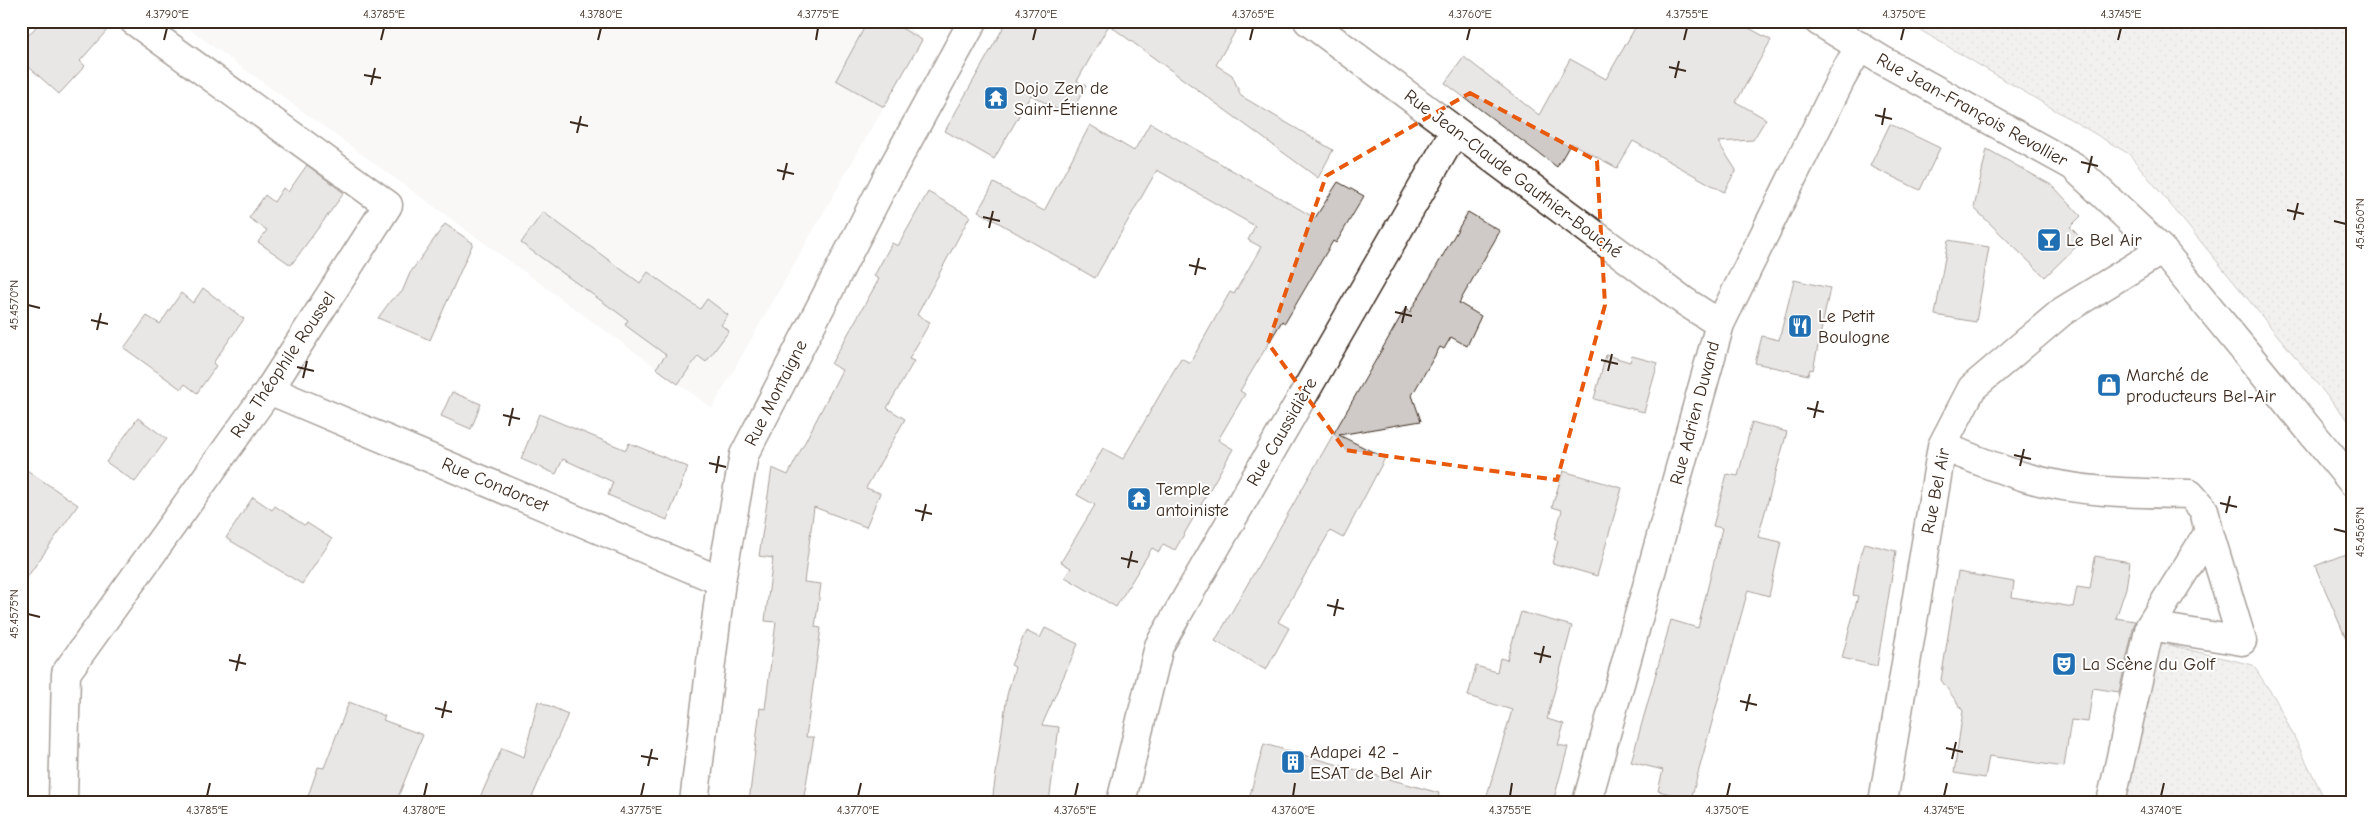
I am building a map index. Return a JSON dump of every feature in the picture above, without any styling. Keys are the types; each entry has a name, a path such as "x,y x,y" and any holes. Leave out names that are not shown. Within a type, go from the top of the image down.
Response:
{"street":[{"name":"Rue Théophile Roussel","path":"63,802 66,673 269,390 388,205 134,21"},
{"name":"Rue Montaigne","path":"694,802 721,581 744,455 886,180 973,21"},
{"name":"Rue Jean-Claude Gauthier-Bouché","path":"1308,21 1684,301 1720,324"},
{"name":"Rue Jean-François Revollier","path":"1828,24 1860,46 2073,166 2162,250 2353,483"},
{"name":"Rue Adrien Duvand","path":"1587,802 1720,324 1841,78 1860,46"},
{"name":"Rue Caussidière","path":"1121,802 1158,646 1455,131"},
{"name":"Rue Bel Air","path":"1883,802 1942,446 1972,388 2063,311 2162,250"},
{"name":"Rue Condorcet","path":"269,390 721,581"},
{"path":"1942,446 2026,477 2054,484 2123,492 2190,494 2204,510 2242,641 2150,626"},
{"path":"2111,802 2150,626 2209,532"}],"highlighted area":[{"path":"1470,93 1597,161 1605,305 1557,480 1345,450 1268,343 1326,176"}],"shaded area":[{"path":"178,21 903,21 922,40 712,408"},
{"path":"1919,21 2353,21 2353,425 2337,408 2129,154 1915,27"},
{"path":"2156,642 2253,665 2276,700 2326,802 2122,802"}],"building":[{"path":"41,21 115,21 80,61 85,66 59,94 21,60 21,44"},
{"path":"868,21 889,21 922,40 884,107 836,80"},
{"path":"1007,21 1241,21 1216,65 1232,75 1241,96 1333,150 1318,178 1109,25 1077,81 1086,86 1069,116 1031,95 994,159 945,131"},
{"path":"1639,21 1736,21 1771,40 1736,102 1766,119 1753,140 1718,142 1736,170 1724,192 1633,141 1617,168 1571,143 1557,167 1445,83 1464,57 1539,115 1570,59 1606,79"},
{"path":"1150,123 1315,218 1338,182 1364,196 1336,243 1333,241 1285,323 1282,321 1240,391 1245,394 1218,440 1233,449 1175,550 1163,544 1159,552 1152,548 1116,607 1065,577 1071,568 1061,562 1095,505 1077,495 1103,448 1123,459 1181,358 1190,363 1230,292 1234,294 1261,247 1248,240 1255,226 1157,170 1095,278 978,211 994,183 1044,211 1090,125 1134,151"},
{"path":"1890,124 1940,148 1920,190 1870,166"},
{"path":"1987,149 2053,186 2081,216 2070,227 2083,240 2045,277 1974,208"},
{"path":"307,165 344,193 291,265 258,242 267,230 249,218 265,195 274,202 283,188 288,192"},
{"path":"928,192 970,216 917,315 930,322 909,359 914,361 887,408 905,419 866,488 880,493 866,527 814,507 804,582 821,584 815,627 821,628 806,737 814,737 803,802 749,802 760,708 765,709 776,622 765,621 773,558 759,556 772,468 788,475 842,370 831,364 879,279 874,276 892,243 898,246"},
{"path":"543,212 640,283 648,272 700,309 707,299 728,315 721,325 729,331 706,362 698,356 678,384 656,368 666,355 625,325 628,320 521,243"},
{"path":"1468,212 1500,231 1459,303 1481,316 1467,346 1451,337 1444,349 1440,347 1412,395 1421,421 1339,435 1385,458 1343,538 1330,531 1278,622 1289,628 1266,670 1215,641 1405,309 1410,312"},
{"path":"445,224 473,243 430,340 378,318 391,300 402,292 410,273"},
{"path":"1948,240 1989,247 1976,322 1935,315"},
{"path":"1794,280 1830,288 1813,370 1810,369 1808,375 1755,363 1762,336 1779,340"},
{"path":"203,288 244,319 213,363 216,366 197,393 185,384 181,389 124,348 147,316 160,324 181,293 193,303"},
{"path":"1606,355 1630,362 1632,356 1658,363 1644,412 1594,399"},
{"path":"452,392 481,404 471,429 441,416"},
{"path":"539,414 626,450 629,443 688,467 667,520 608,495 613,482 563,459 556,474 521,459"},
{"path":"138,418 167,439 135,482 106,462"},
{"path":"1752,422 1787,432 1758,537 1781,542 1769,596 1748,590 1691,799 1658,791 1663,770 1631,762 1671,620 1698,628 1722,528 1713,526 1727,474 1738,476"},
{"path":"21,466 78,505 21,586"},
{"path":"1563,471 1622,488 1597,576 1552,563 1558,541 1554,539 1562,510 1552,507"},
{"path":"253,497 272,510 275,506 304,525 307,523 332,539 302,584 226,538"},
{"path":"1864,543 1896,551 1877,666 1842,658 1858,596 1853,595"},
{"path":"2353,551 2353,655 2315,566"},
{"path":"2095,556 2130,562 2126,588 2116,618 2135,621 2119,692 2093,688 2088,722 2071,720 2064,767 1989,756 1985,778 1954,773 1963,711 1941,680 1958,572 2014,582 2012,597 2073,607 2077,587 2090,589"},
{"path":"1521,612 1572,626 1547,719 1564,724 1558,745 1568,747 1553,802 1485,802 1512,710 1468,696 1476,666 1497,672 1500,658 1507,660"},
{"path":"1045,628 1078,644 1042,725 1059,727 1049,802 992,802 1007,695 1015,667 1011,665 1026,631 1040,638"},
{"path":"538,701 568,714 530,802 478,802 502,748 524,757"},
{"path":"349,702 385,716 383,720 423,735 396,802 306,802 318,767 324,768"},
{"name":"Adapei 42 - ESAT de Bel Air","path":"1264,744 1439,793 1437,802 1248,802"}],"place":[{"name":"Dojo Zen de Saint-Étienne","path":"996,98"},
{"name":"Le Bel Air","path":"2049,240"},
{"name":"Le Petit Boulogne","path":"1800,326"},
{"name":"Marché de producteurs Bel-Air","path":"2109,385"},
{"name":"Temple antoiniste","path":"1139,499"},
{"name":"La Scène du Golf","path":"2064,664"},
{"name":"Adapei 42 - ESAT de Bel Air","path":"1293,762"}]}
